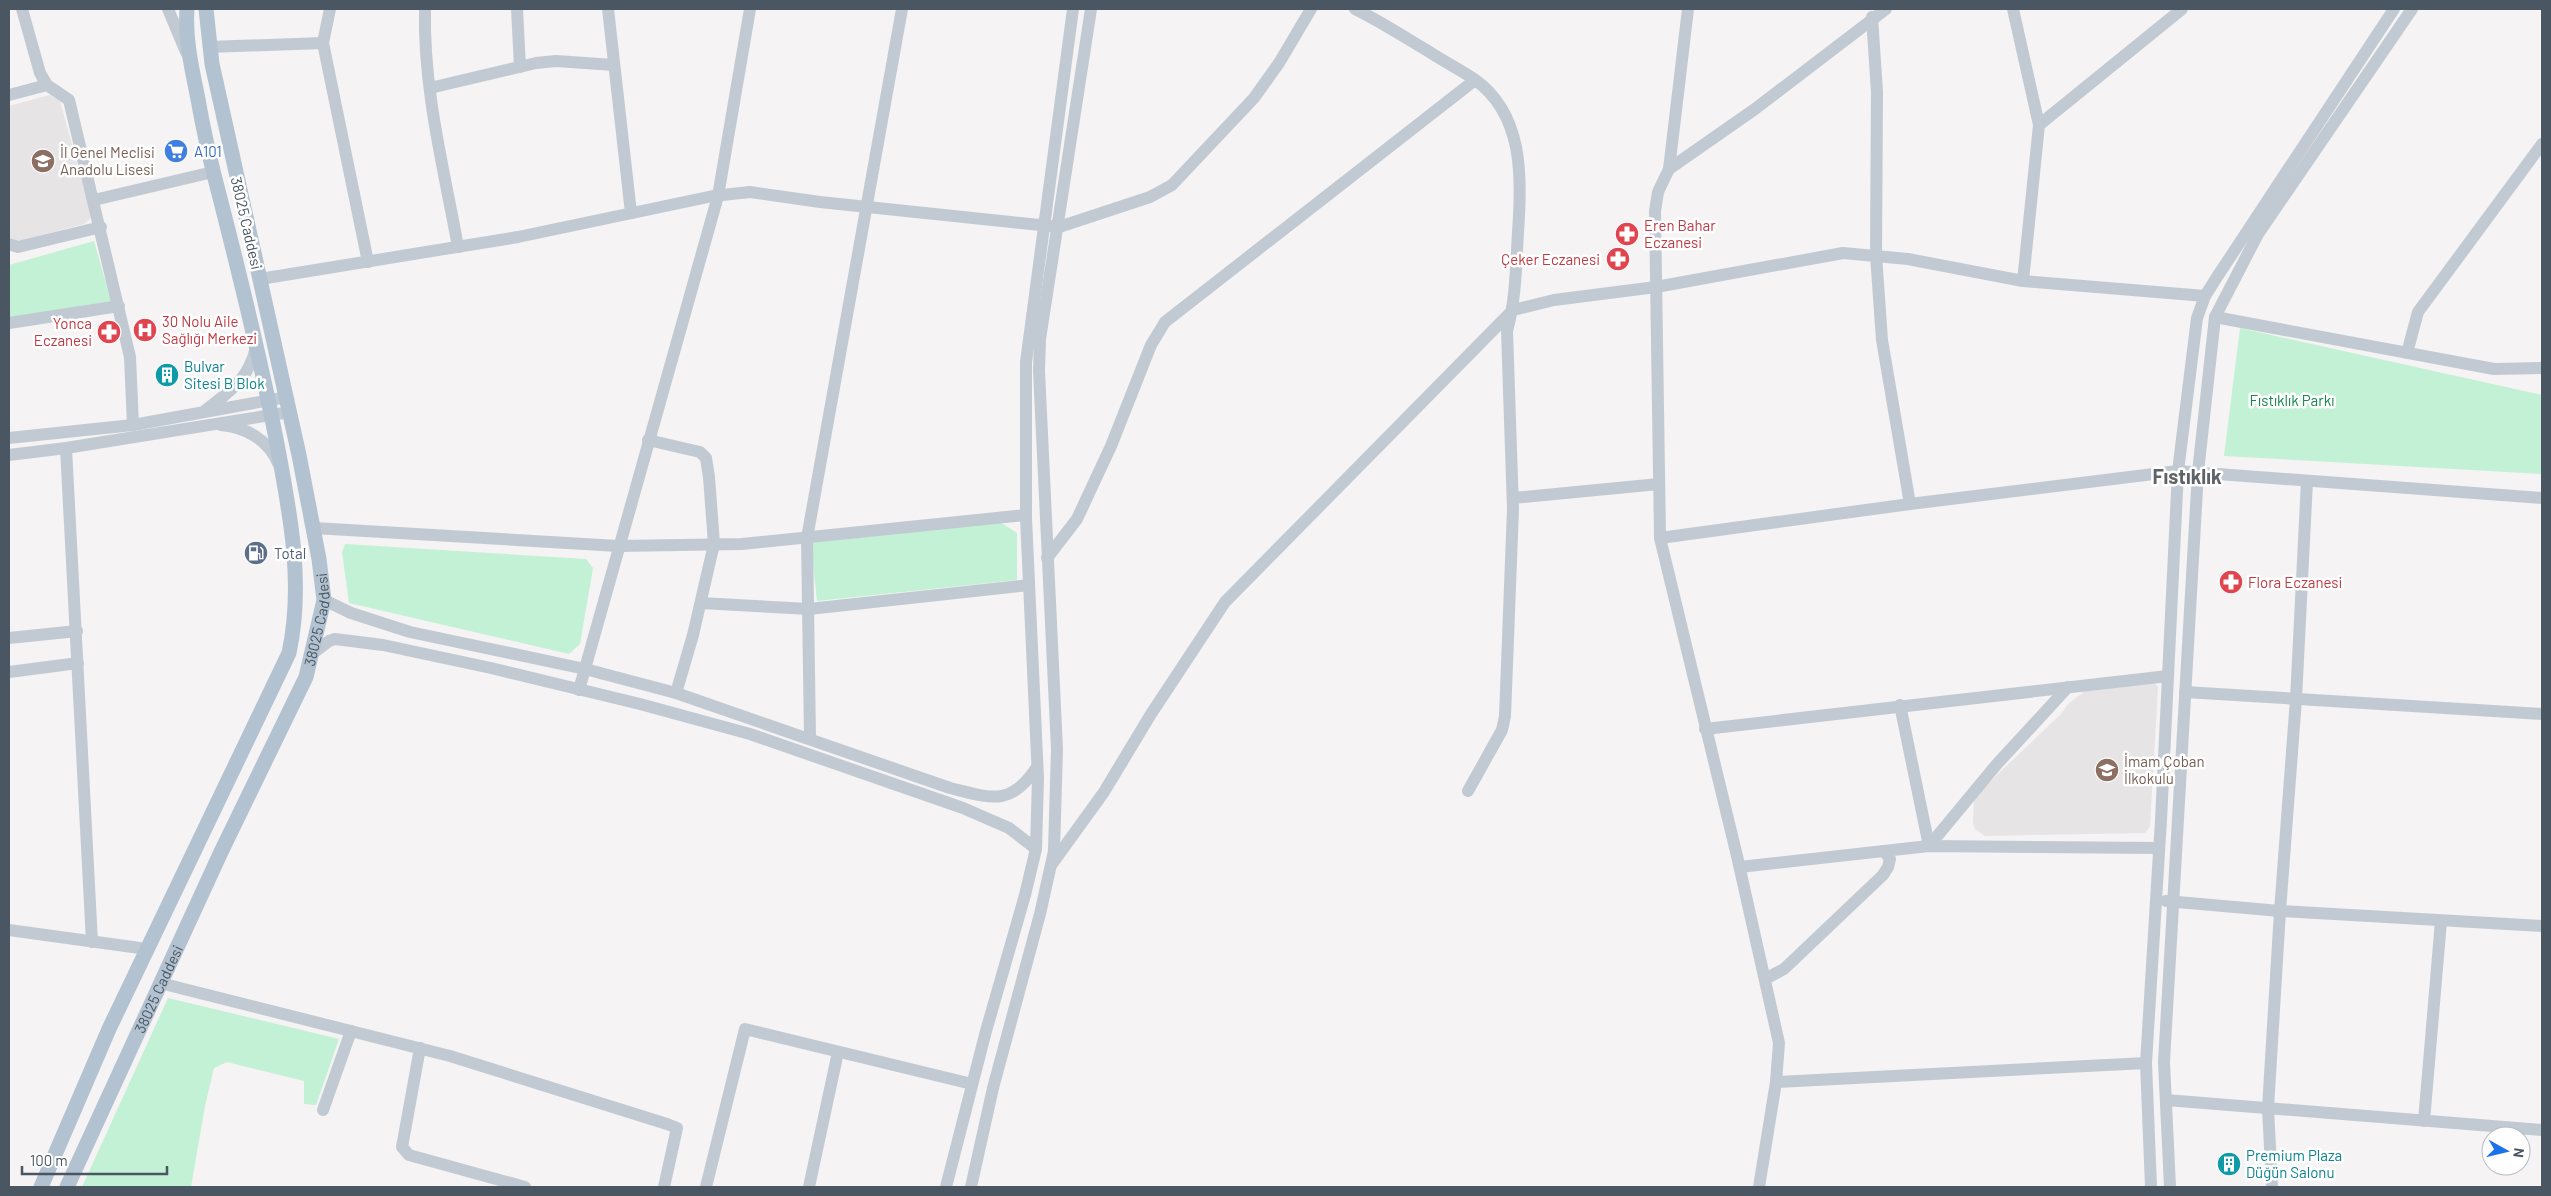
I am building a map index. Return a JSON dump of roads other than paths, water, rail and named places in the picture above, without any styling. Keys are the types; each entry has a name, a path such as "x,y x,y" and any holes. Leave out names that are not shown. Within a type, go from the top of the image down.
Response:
{"main road":[{"name":"38025 Caddesi","path":"41,1187 109,1029 289,653 295,622 296,580 292,521 272,415 213,172 190,62 185,34 187,9"},
{"name":"38025 Caddesi","path":"66,1187 306,677 324,600 314,528 209,47 206,9"}],"street":[{"path":"22,9 40,73 47,85 69,100 130,357 133,424"},
{"path":"168,9 190,62"},
{"path":"330,9 323,43 368,262"},
{"path":"425,9 430,88 458,247"},
{"path":"517,9 520,67"},
{"path":"608,9 631,214"},
{"path":"579,690 718,196 750,9"},
{"path":"810,738 807,538 902,9"},
{"path":"946,1187 972,1084 1026,895 1036,849 1037,767 1026,515 1026,362 1073,9"},
{"path":"971,1187 993,1088 1040,914 1054,851 1057,749 1039,371 1040,339 1059,227 1091,9"},
{"path":"260,279 458,247 718,196 750,192 867,207 1059,227 1150,197 1172,185 1254,98 1279,64 1311,9"},
{"path":"1355,9 1475,80 1494,98 1505,114 1520,163 1521,188 1513,310 1508,331 1513,498 1505,716 1502,730 1468,791"},
{"path":"1688,9 1669,169 1658,192 1655,211 1660,538 1740,867 1779,1043 1776,1082 1759,1187"},
{"path":"1669,169 1755,110 1886,9"},
{"path":"2013,9 2039,125 2023,281"},
{"path":"2039,125 2182,9"},
{"path":"2151,1187 2146,1063 2178,471 2197,318 2205,296 2394,9"},
{"path":"2170,1187 2164,1062 2198,472 2215,317 2258,234 2412,9"},
{"path":"1872,18 1877,92 1876,255 1882,340 1910,504"},
{"path":"209,47 323,43"},
{"path":"430,88 520,67 556,61 614,65"},
{"path":"1047,558 1077,519 1111,446 1151,345 1165,322 1475,80"},
{"path":"9,95 47,85"},
{"path":"2407,352 2418,312 2542,144"},
{"path":"94,200 213,172"},
{"path":"9,244 18,247 100,226"},
{"path":"1052,864 1104,792 1151,714 1225,602 1513,310 1554,300 1656,287 1843,253 1908,259 2023,281 2205,296"},
{"path":"9,323 119,306"},
{"path":"2215,317 2494,369 2542,368"},
{"path":"205,418 239,383 251,367 256,348"},
{"path":"9,455 66,448 205,418 268,400 288,405"},
{"path":"9,438 133,424 272,415 288,405"},
{"path":"205,418 246,431 266,443 273,452 283,475"},
{"path":"648,440 690,448 700,452 706,458 714,544 701,603 676,693"},
{"path":"66,448 92,942"},
{"path":"1660,538 1910,504 2178,471 2542,498"},
{"path":"2272,1187 2268,1108 2296,699 2307,481"},
{"path":"1513,498 1659,484"},
{"path":"314,528 618,546 714,544 807,538 1026,515"},
{"path":"701,603 809,609 1029,585"},
{"path":"324,600 343,610 410,632 585,669 676,693 950,788 990,798 1008,796 1022,787 1037,767"},
{"path":"9,638 77,631"},
{"path":"312,654 329,641 343,639 437,656 750,734 976,814 1009,828 1036,849"},
{"path":"9,672 78,663"},
{"path":"1705,729 1900,705 2168,676"},
{"path":"1929,846 1997,764 2068,687"},
{"path":"2186,692 2542,714"},
{"path":"1900,705 1929,846"},
{"path":"976,814 991,814 993,807 990,798"},
{"path":"1740,867 1929,846 2159,848"},
{"path":"1765,980 1784,969 1883,875 1888,868 1890,858 1884,851"},
{"path":"2155,901 2174,901 2280,911 2542,926"},
{"path":"2424,1121 2441,921"},
{"path":"9,930 147,949"},
{"path":"160,984 420,1048 677,1128 664,1187"},
{"path":"706,1187 745,1029 972,1084"},
{"path":"323,1110 352,1031"},
{"path":"420,1048 402,1147 409,1155 525,1187"},
{"path":"808,1187 838,1052"},
{"path":"1776,1082 2146,1063"},
{"path":"2166,1100 2542,1130"}],"place":[{"name":"A101","path":"176,151"},
{"name":"İl Genel Meclisi Anadolu Lisesi","path":"43,161"},
{"name":"Eren Bahar Eczanesi","path":"1627,234"},
{"name":"Çeker Eczanesi","path":"1618,259"},
{"name":"30 Nolu Aile Sağlığı Merkezi","path":"145,330"},
{"name":"Yonca Eczanesi","path":"109,332"},
{"name":"Bulvar Sitesi B Blok","path":"167,375"},
{"name":"Total","path":"256,553"},
{"name":"Flora Eczanesi","path":"2231,582"},
{"name":"İmam Çoban İlkokulu","path":"2107,770"},
{"name":"Premium Plaza Düğün Salonu","path":"2229,1164"}],"district":[{"name":"Fıstıklık","path":"2187,476"}],"park label":[{"name":"Fıstıklık Parkı","path":"2292,400"}]}
